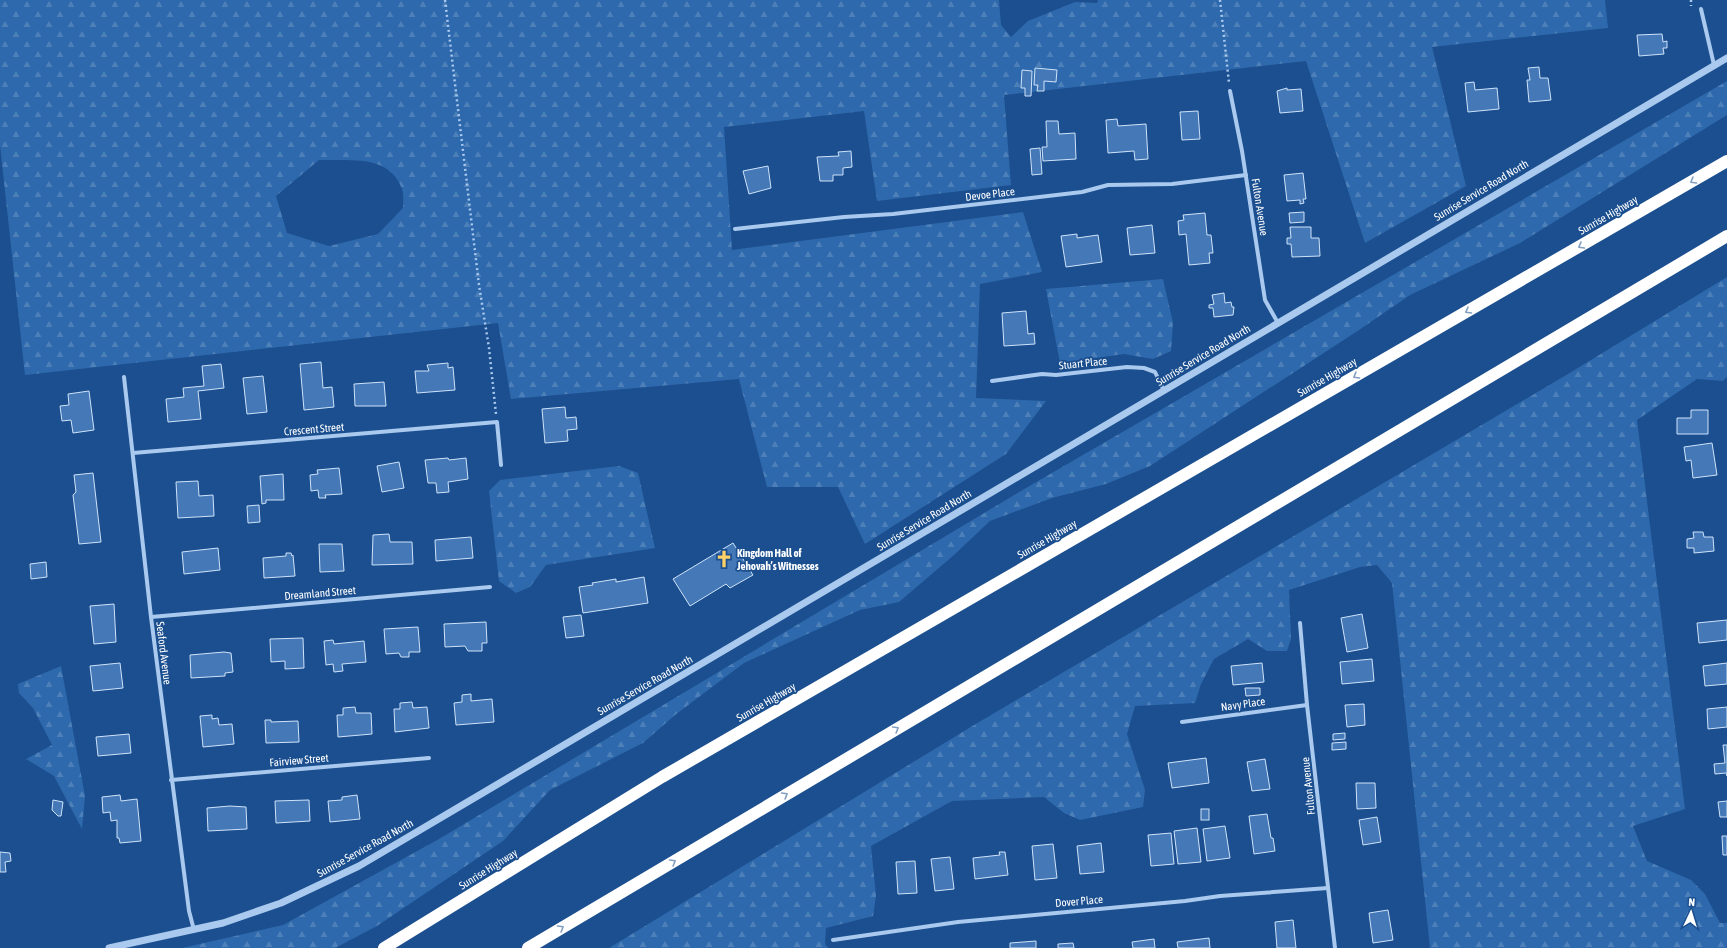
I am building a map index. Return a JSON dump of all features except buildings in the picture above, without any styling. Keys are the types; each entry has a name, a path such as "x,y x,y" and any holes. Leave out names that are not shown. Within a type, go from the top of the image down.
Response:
{"highway":[{"name":"Sunrise Highway","path":"384,948 662,777 1727,161"},
{"path":"528,948 1727,236"}],"street":[{"path":"1701,9 1714,65"},
{"name":"Sunrise Service Road North","path":"109,948 194,931 223,923 281,903 358,866 1727,58"},
{"name":"Fulton Avenue","path":"1230,91 1246,176 1265,300 1278,323"},
{"name":"Devoe Place","path":"735,229 844,217 894,214 1082,192 1108,185 1172,184 1246,176"},
{"name":"Stuart Place","path":"992,381 1042,374 1056,375 1127,367 1144,368 1155,372 1164,391"},
{"name":"Seaford Avenue","path":"124,377 171,780 189,911 194,931"},
{"name":"Crescent Street","path":"133,453 496,422"},
{"path":"496,422 501,464"},
{"name":"Dreamland Street","path":"151,617 490,587"},
{"name":"Fulton Avenue","path":"1300,622 1307,705 1335,948"},
{"name":"Navy Place","path":"1182,722 1307,705"},
{"name":"Fairview Street","path":"171,780 429,758"},
{"name":"Dover Place","path":"833,940 958,922 1185,901 1220,896 1328,888"}],"path":[{"path":"445,0 478,277 489,348 496,422"},
{"path":"1220,0 1230,91"}],"green space":[{"path":"0,0 999,0 1001,25 1011,37 1028,21 1075,2 1097,3 1098,0 1605,0 1608,28 1432,47 1466,186 1365,243 1306,61 1004,95 1011,185 877,201 864,111 724,127 732,250 1023,212 1042,272 980,284 976,398 1046,401 1006,454 865,544 838,487 767,487 739,379 511,399 498,323 25,375 0,145","holes":["319,160 356,160 378,165 388,170 396,178 403,191 403,208 378,234 329,246 287,233 276,196"]},
{"path":"1727,81 1727,115 1520,243 1410,295 1359,330 1150,466 1106,484 1052,498 990,521 954,555 899,602 860,610 744,663 675,715 643,743 550,790 503,841 377,926 335,948 182,948 283,925 439,839 1026,488"},
{"path":"1727,277 1727,377 1723,381 1697,379 1637,420 1685,809 1633,826 1647,861 1691,880 1705,894 1720,923 1727,923 1727,948 1430,948 1392,583 1377,565 1360,567 1289,590 1291,639 1287,651 1267,651 1248,639 1214,659 1201,684 1195,703 1135,706 1127,734 1145,790 1143,807 1080,820 1064,813 1044,797 952,801 871,846 876,896 873,916 826,928 825,944 828,948 609,948 969,728 1568,374"},
{"path":"1163,279 1173,323 1171,351 1153,359 1124,354 1060,363 1046,289"},
{"path":"619,466 638,473 655,548 546,565 530,587 516,593 499,581 489,491 500,480"},
{"path":"61,666 85,796 82,829 54,776 26,759 52,745 33,708 19,693 18,684"}],"place":[{"name":"Kingdom Hall of Jehovah’s Witnesses","path":"724,559"}]}
